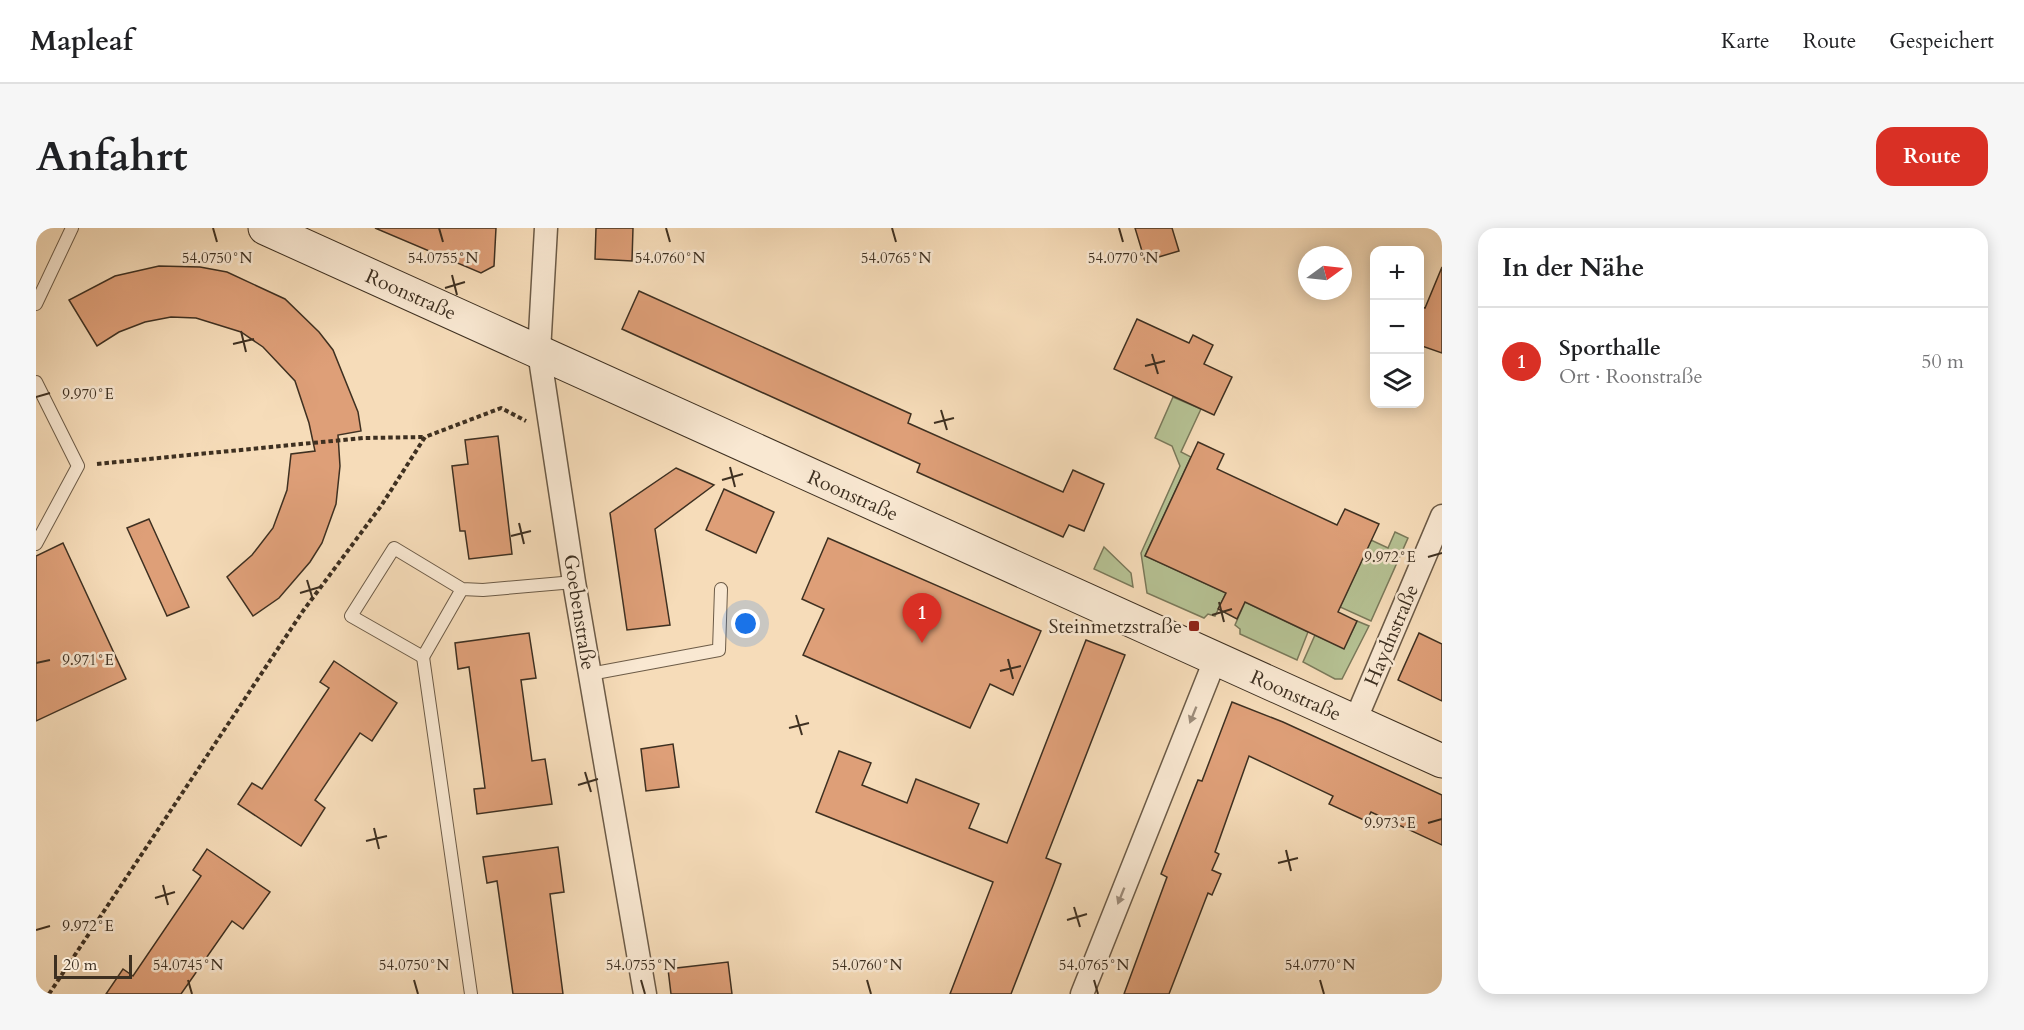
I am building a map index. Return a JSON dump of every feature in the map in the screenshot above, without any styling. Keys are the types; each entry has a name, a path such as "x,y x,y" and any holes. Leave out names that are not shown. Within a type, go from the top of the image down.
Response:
{"street":[{"name":"Roonstraße","path":"265,228 1442,761"},
{"name":"Goebenstraße","path":"546,228 539,352 554,436 574,582 645,994"},
{"name":"Haydnstraße","path":"1354,721 1442,516"},
{"path":"1082,994 1215,660"}],"lane":[{"path":"36,304 72,228"},
{"path":"36,382 78,466 36,544"},
{"path":"423,657 351,616 394,548 462,589 483,590 574,582"},
{"path":"462,589 423,657 471,994"},
{"path":"590,674 719,650 722,589"}],"path":[{"path":"78,466 363,438 425,436 501,408 554,436"},
{"path":"50,994 296,621 381,506 425,436"}],"green space":[{"path":"1173,397 1201,409 1181,452 1191,457 1145,556 1226,593 1215,616 1208,614 1204,618 1147,593 1141,553 1180,466 1172,446 1155,438"},
{"path":"1395,532 1408,538 1371,621 1340,607 1371,540 1388,548"},
{"path":"1104,547 1131,573 1133,587 1094,569"},
{"path":"1245,602 1308,632 1297,660 1240,634 1240,629 1235,625"},
{"path":"1357,621 1369,626 1342,679 1335,679 1303,662 1315,635 1344,648"}],"building":[{"path":"375,228 496,228 494,266 481,273"},
{"path":"596,228 633,228 632,261 595,259"},
{"path":"1135,228 1172,228 1179,251 1145,261"},
{"path":"159,266 200,267 227,272 285,299 319,332 333,350 358,412 361,431 338,435 340,466 336,504 322,543 310,562 279,598 253,616 227,577 252,555 273,528 287,490 291,454 315,451 309,423 295,381 263,347 241,332 196,318 171,317 145,322 119,332 97,346 69,300 115,276"},
{"path":"1442,267 1442,353 1424,347 1425,308"},
{"path":"639,291 911,414 908,423 1063,492 1073,470 1104,484 1084,531 1069,525 1063,537 917,472 920,464 622,329"},
{"path":"1137,319 1189,343 1193,335 1213,345 1204,364 1232,377 1214,415 1114,369"},
{"path":"498,436 512,554 469,559 465,531 460,531 452,466 468,464 465,440"},
{"path":"1198,442 1224,454 1217,469 1337,525 1345,509 1379,524 1338,612 1357,621 1344,649 1245,602 1237,619 1218,609 1226,593 1145,556"},
{"path":"676,468 714,485 655,529 670,625 627,630 610,513"},
{"path":"724,489 774,512 756,553 706,530"},
{"path":"149,519 189,607 167,616 127,528"},
{"path":"828,538 1041,631 1013,695 990,684 970,728 803,655 824,609 802,599"},
{"path":"63,543 126,679 36,721 36,556"},
{"path":"529,633 536,678 521,680 532,761 545,759 552,804 477,814 474,789 485,788 469,667 458,669 455,643"},
{"path":"1419,633 1442,644 1442,701 1398,680"},
{"path":"1086,640 1125,655 1046,858 1061,864 1054,883 1011,994 950,994 993,882 816,812 839,751 871,763 862,785 907,803 916,779 979,804 969,828 1007,843"},
{"path":"334,661 397,703 372,741 360,733 315,800 325,808 301,846 238,804 252,783 262,789 329,688 320,682"},
{"path":"1232,702 1283,722 1442,795 1442,845 1371,812 1366,821 1329,804 1333,796 1249,756 1215,852 1219,854 1212,870 1221,874 1212,895 1208,893 1169,994 1124,994 1167,877 1161,874 1198,780 1202,781"},
{"path":"673,744 679,787 646,791 641,749"},
{"path":"558,847 564,892 550,894 563,994 513,994 497,881 487,883 483,857"},
{"path":"207,849 270,892 243,929 232,921 181,994 106,994 123,969 133,976 201,876 193,870"},
{"path":"728,962 732,994 671,994 668,969"}],"place":[{"name":"Steinmetzstraße","path":"1194,626"},
{"name":"Sporthalle","path":"922,643"}]}
